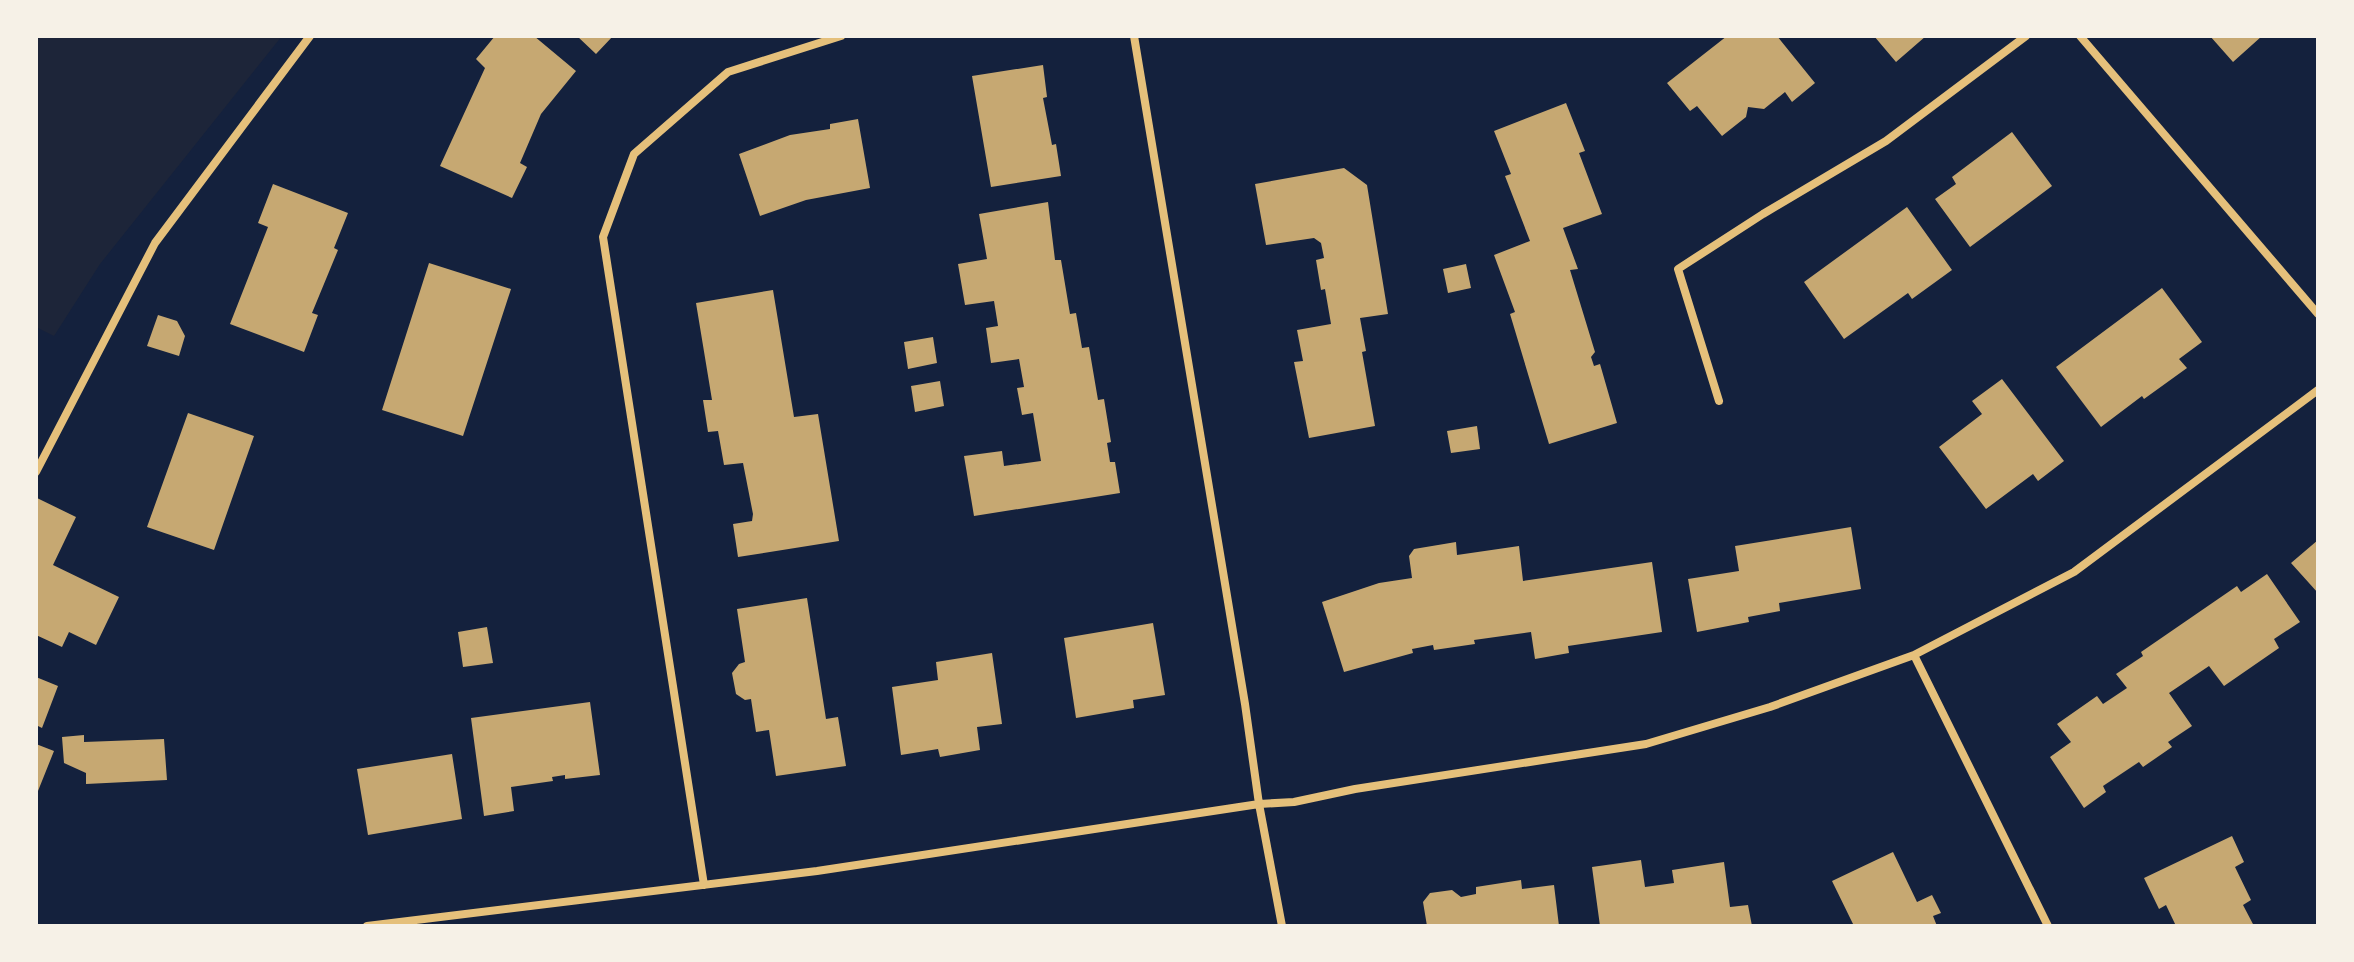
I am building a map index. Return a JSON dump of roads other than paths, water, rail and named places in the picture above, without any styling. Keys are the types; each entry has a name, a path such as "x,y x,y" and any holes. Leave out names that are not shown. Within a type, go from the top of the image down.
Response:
{"street":[{"path":"36,472 155,243 310,36"},
{"path":"704,885 603,237 634,154 728,72 841,36"},
{"path":"1134,36 1243,689 1259,804 1282,926"},
{"path":"1719,401 1678,269 1886,141 2026,36"},
{"path":"2080,36 2318,314"},
{"path":"367,926 832,869 1259,804 1294,802 1355,789 1646,744 1770,707 1914,655 2074,572 2318,390"},
{"path":"1914,655 2048,926"}]}
